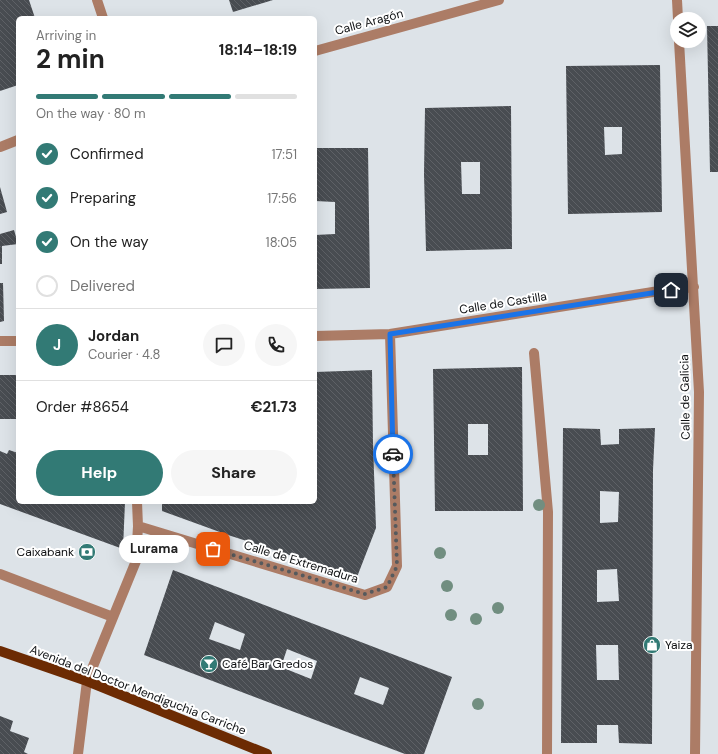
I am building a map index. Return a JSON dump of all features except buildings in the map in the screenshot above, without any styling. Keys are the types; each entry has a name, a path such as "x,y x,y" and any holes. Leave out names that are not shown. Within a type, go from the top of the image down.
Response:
{"main road":[{"name":"Avenida del Doctor Mendiguchia Carriche","path":"0,651 87,681 267,754"}],"street":[{"path":"97,0 102,16"},
{"name":"Calle Aragón","path":"317,50 499,0"},
{"path":"677,0 678,12"},
{"name":"Calle de Galicia","path":"679,48 699,392 695,754"},
{"path":"0,146 16,141"},
{"name":"Calle de Castilla","path":"317,336 390,334 659,291 694,287"},
{"name":"Calle de Extremadura","path":"138,526 365,594 387,587 397,566 390,334"},
{"path":"0,341 16,341"},
{"path":"534,353 548,512 548,754"},
{"path":"78,754 87,681 136,561 138,526 137,504"},
{"path":"0,574 112,617"}],"way so far":[{"path":"213,549 365,594 387,587 397,566 393,454"}],"place":[{"name":"Lurama","path":"213,549"},
{"name":"Caixabank","path":"87,552"},
{"name":"Yaiza","path":"652,645"},
{"name":"Café Bar Gredos","path":"209,664"}],"route":[{"path":"393,454 390,334 671,290"}]}
